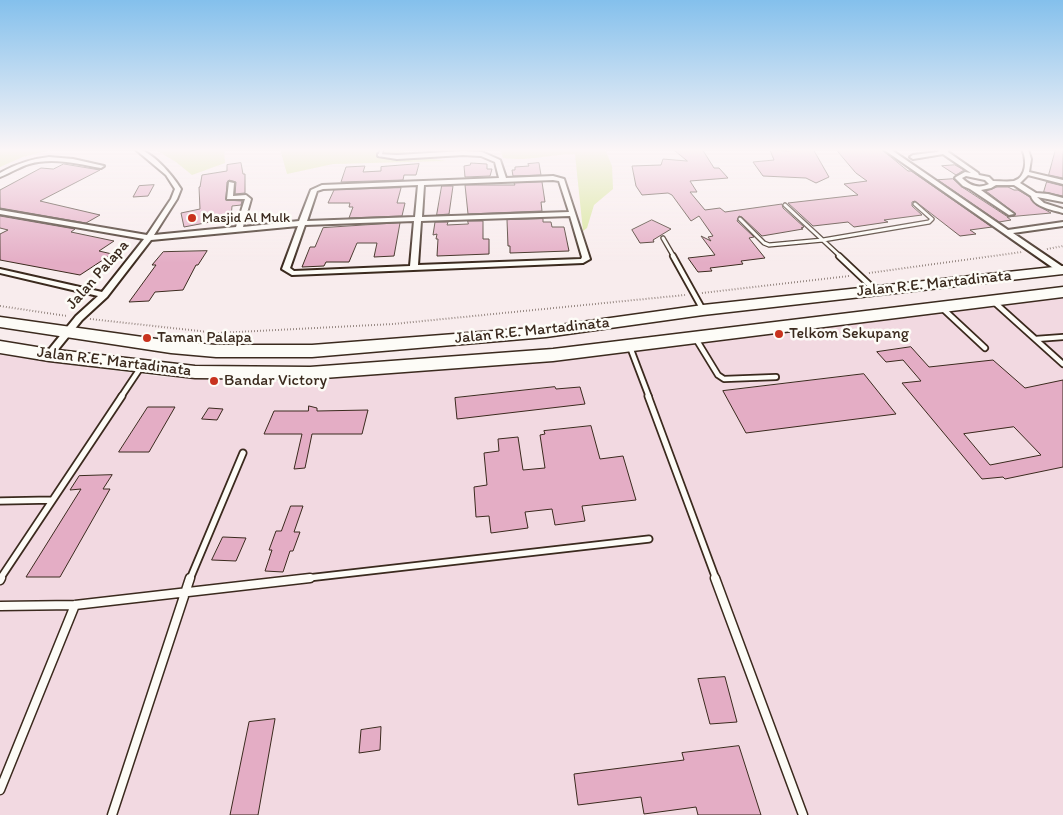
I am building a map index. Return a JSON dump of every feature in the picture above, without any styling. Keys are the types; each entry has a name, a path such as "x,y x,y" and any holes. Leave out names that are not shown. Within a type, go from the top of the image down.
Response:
{"highway":[{"name":"Jalan R.E. Martadinata","path":"0,322 74,325 171,347 264,353 312,352 546,332 703,310 1062,270"},
{"name":"Jalan R.E. Martadinata","path":"0,347 49,355 195,372 310,373 553,355 1063,292"},
{"path":"546,332 553,355"}],"street":[{"name":"Jalan Palapa","path":"49,355 74,325 104,295 149,238 174,200 177,187"},
{"path":"230,187 229,198 246,197 248,199 239,229"},
{"path":"322,187 314,190 304,223 286,269 288,272 414,269 583,260 586,257 564,187"},
{"path":"414,269 421,187"},
{"path":"941,187 1062,270"},
{"path":"973,187 1011,214"},
{"path":"974,187 992,187"},
{"path":"1022,187 1034,195 1063,200"},
{"path":"1034,195 1034,198 1042,204 1063,211"},
{"name":"Jalan Palapa","path":"0,212 149,238 304,223 572,214"},
{"path":"1006,232 1063,224"},
{"path":"0,271 104,295"}],"lane":[{"path":"740,219 766,244 823,240 929,222 932,219 915,204"},
{"path":"785,205 876,291"},
{"path":"663,238 703,310"},
{"path":"993,300 1063,364"},
{"path":"940,307 985,348"},
{"path":"1036,339 1063,337"},
{"path":"696,338 718,375 724,379 776,377"},
{"path":"630,346 803,815"},
{"path":"0,580 142,366"},
{"path":"112,815 184,593 243,453"},
{"path":"0,501 52,500"},
{"path":"0,606 75,605 649,539"},
{"path":"0,790 75,605"}],"path":[{"path":"0,306 74,325 218,333 393,324 694,294 860,275 1063,246"}],"shaded area":[{"path":"1063,293 1063,815 0,815 0,355 164,377 227,380 325,378 588,357"}],"green space":[{"path":"578,187 613,187 594,205 587,228 583,231"}],"building":[{"path":"6,187 67,187 40,201 100,215 86,223 0,208 0,190"},
{"path":"138,187 153,187 148,196 133,197"},
{"path":"199,187 227,187 226,200 242,201 241,205 232,206 231,218 184,227 181,213 200,209"},
{"path":"236,187 245,187 245,193 235,194"},
{"path":"442,187 453,187 449,214 437,215"},
{"path":"465,187 543,187 545,202 541,202 542,211 468,214"},
{"path":"637,187 694,187 697,192 690,192 705,210 720,208 725,212 782,204 783,208 804,227 801,228 803,229 762,236 739,216 737,221 754,237 749,238 765,258 741,261 743,264 710,268 712,271 698,272 688,258 715,255 701,236 711,241 708,237 713,236 699,216 691,221 672,195 668,193 642,195"},
{"path":"848,187 934,187 992,227 970,230 976,234 960,236 915,201 912,202 912,206 922,215 884,220 888,222 854,227 848,222 813,226 788,203 858,195"},
{"path":"948,187 962,187 1011,220 999,222"},
{"path":"997,187 1008,187 1018,190 1030,197 1035,204 1051,213 1009,217 1016,214 986,191"},
{"path":"1045,187 1063,187 1063,196 1044,192"},
{"path":"401,188 397,203 405,203 402,216 349,218 353,207 349,207 350,203 328,203 334,190"},
{"path":"0,216 75,229 71,232 114,241 99,251 112,254 80,275 0,260 0,234 8,230 0,228"},
{"path":"543,219 543,222 551,222 552,227 564,227 569,251 510,253 507,220"},
{"path":"652,220 671,229 653,240 654,242 640,243 632,230"},
{"path":"468,221 483,221 483,239 489,239 489,254 437,256 438,239 436,239 437,234 433,235 435,222 448,222 447,225 468,224"},
{"path":"400,223 394,256 374,257 377,243 357,243 349,262 326,262 324,266 302,267 310,247 315,247 323,228"},
{"path":"207,251 198,265 196,265 183,290 155,292 149,301 129,302 156,265 152,265 163,252"},
{"path":"911,347 929,367 993,360 1025,388 1063,380 1063,467 1005,479 1003,477 982,479 902,383 921,381 903,360 886,362 877,352","holes":["1014,427 1041,455 990,465 964,434"]},
{"path":"864,374 896,414 746,433 723,391"},
{"path":"555,387 556,389 580,387 585,404 457,419 455,398"},
{"path":"309,406 317,408 317,411 368,410 362,434 312,434 305,468 294,469 302,434 264,434 274,411 308,411"},
{"path":"148,407 175,407 149,452 119,452"},
{"path":"209,408 223,409 217,420 202,419"},
{"path":"591,426 600,459 623,456 636,500 582,506 585,521 555,525 552,509 525,512 528,528 491,533 489,516 476,517 474,487 487,485 484,453 499,451 498,439 518,437 523,470 545,468 540,435 545,434 544,431"},
{"path":"112,475 103,489 110,489 60,577 26,577 81,489 70,490 79,476"},
{"path":"291,506 303,506 294,532 300,532 293,551 290,551 283,572 265,571 272,550 269,550 276,531 281,531"},
{"path":"223,537 246,538 236,561 212,560"},
{"path":"725,677 737,722 710,724 698,679"},
{"path":"275,719 258,815 230,815 249,722"},
{"path":"381,727 380,750 359,753 361,730"},
{"path":"739,746 761,815 698,815 696,807 644,814 641,797 578,805 574,774 684,760 682,753"}],"place":[{"name":"Masjid Al Mulk","path":"192,218"},
{"name":"Telkom Sekupang","path":"779,334"},
{"name":"Taman Palapa","path":"147,338"},
{"name":"Bandar Victory","path":"214,381"}]}
